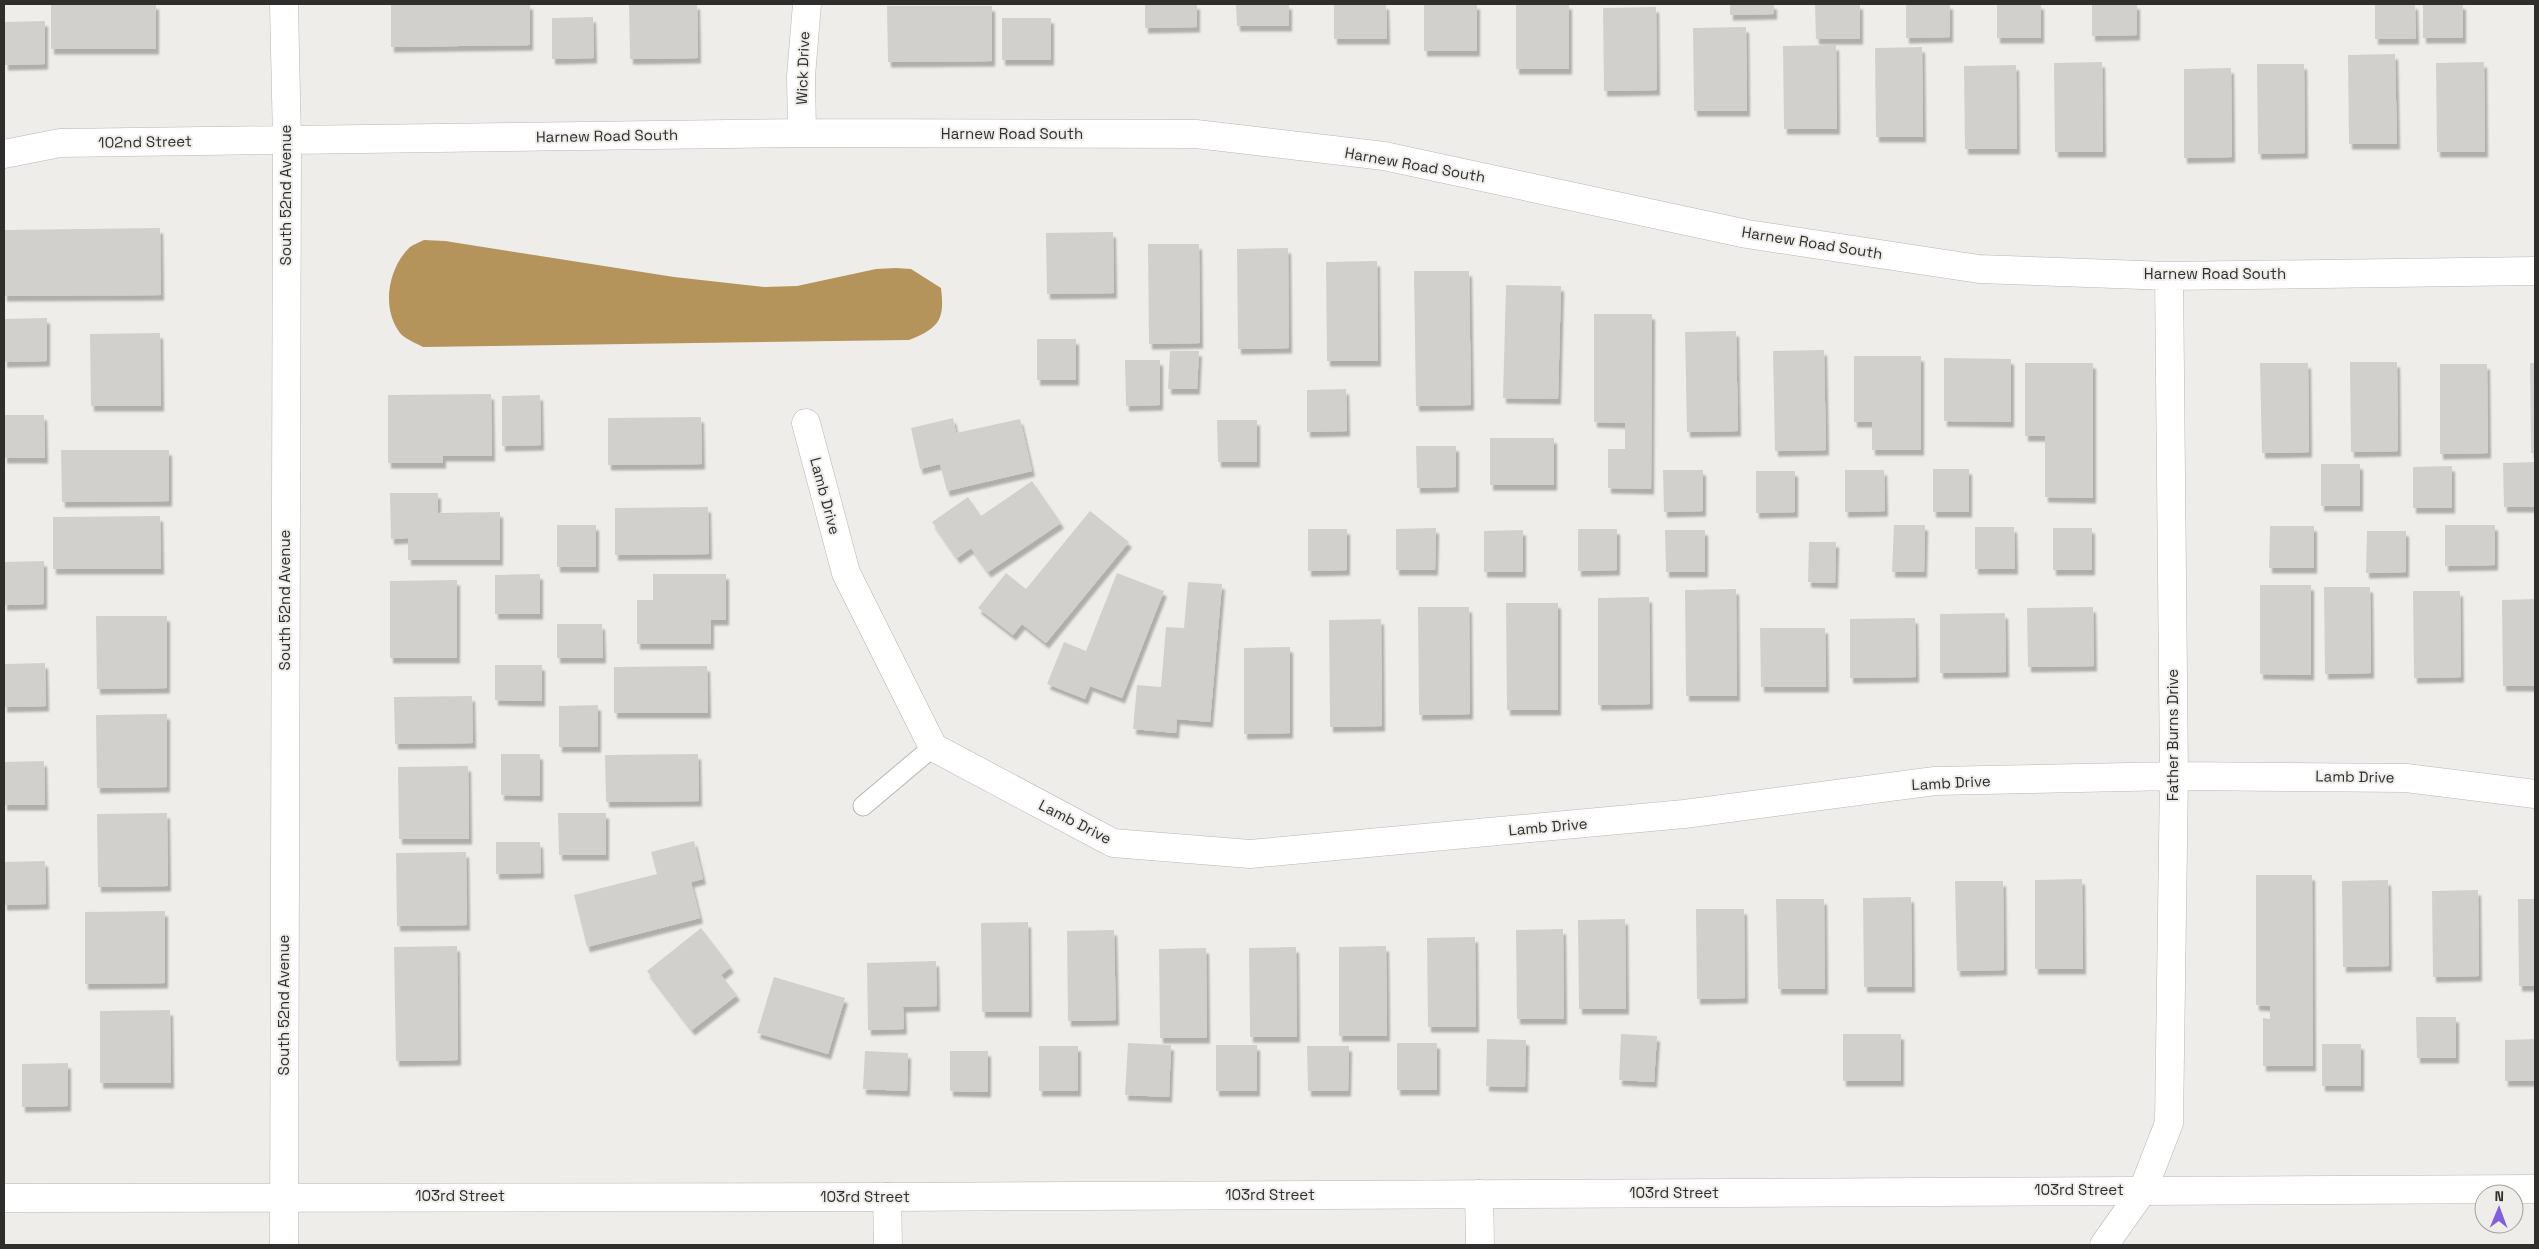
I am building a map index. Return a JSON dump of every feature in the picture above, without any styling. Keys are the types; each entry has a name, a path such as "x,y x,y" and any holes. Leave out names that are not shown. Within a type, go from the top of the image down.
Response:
{"street":[{"name":"South 52nd Avenue","path":"284,4 287,140 284,1245"},
{"name":"Wick Drive","path":"802,133 801,76 808,4"},
{"name":"Harnew Road South","path":"287,140 802,133 1196,134 1384,156 1748,234 1979,269 2169,276 2535,271"},
{"name":"102nd Street","path":"4,154 60,143 287,140"},
{"name":"Father Burns Drive","path":"2104,1245 2143,1190 2168,1123 2174,776 2169,276"},
{"name":"Lamb Drive","path":"806,423 846,573 933,748 1112,843 1250,854 1684,814 1935,781 2174,776 2406,778 2535,794"},
{"name":"103rd Street","path":"4,1198 284,1196 887,1197 2535,1189"},
{"path":"1479,1194 1480,1245"},
{"path":"887,1197 888,1245"}],"lane":[{"path":"863,806 933,748"}],"shaded area":[{"path":"424,240 445,241 674,277 764,287 797,286 876,269 911,269 941,288 942,308 938,322 933,327 909,340 423,347 400,333 390,312 389,300 392,277 396,266 410,247"}],"building":[{"path":"51,4 156,4 156,49 51,49"},
{"path":"391,4 530,4 530,45 391,47"},
{"path":"629,4 697,4 698,58 630,59"},
{"path":"1145,4 1197,4 1197,27 1145,28"},
{"path":"1236,4 1289,4 1289,26 1237,26"},
{"path":"1334,4 1386,4 1387,39 1334,39"},
{"path":"1424,4 1477,4 1477,51 1424,51"},
{"path":"1516,4 1569,4 1569,69 1516,69"},
{"path":"1730,4 1774,4 1774,14 1730,15"},
{"path":"1815,4 1860,4 1860,39 1816,39"},
{"path":"1906,4 1950,4 1950,37 1906,38"},
{"path":"1997,4 2041,4 2041,38 1997,38"},
{"path":"2092,4 2137,4 2137,35 2092,36"},
{"path":"2375,4 2415,4 2416,39 2375,39"},
{"path":"2423,4 2463,4 2463,38 2423,38"},
{"path":"887,6 992,6 992,61 888,62"},
{"path":"1656,7 1657,90 1604,91 1603,8"},
{"path":"593,17 594,58 552,59 552,18"},
{"path":"1002,18 1051,18 1051,60 1002,60"},
{"path":"45,21 45,64 5,65 5,22"},
{"path":"1746,27 1747,111 1694,111 1693,28"},
{"path":"1836,45 1837,129 1784,129 1783,46"},
{"path":"1922,47 1923,137 1876,137 1875,48"},
{"path":"2395,54 2397,144 2349,144 2348,55"},
{"path":"2102,62 2103,152 2055,152 2054,63"},
{"path":"2484,62 2485,152 2437,152 2436,63"},
{"path":"2257,64 2304,64 2305,153 2258,154"},
{"path":"2016,65 2017,149 1965,149 1964,66"},
{"path":"2231,68 2232,157 2184,158 2184,69"},
{"path":"160,228 161,295 4,296 4,230"},
{"path":"1113,232 1114,293 1047,294 1046,233"},
{"path":"1148,244 1199,244 1200,343 1149,344"},
{"path":"1288,248 1289,348 1238,349 1237,249"},
{"path":"1377,261 1378,361 1327,361 1326,262"},
{"path":"1414,271 1469,271 1471,405 1416,406"},
{"path":"1506,285 1561,286 1558,399 1503,398"},
{"path":"1594,314 1652,314 1651,489 1608,488 1608,449 1625,449 1625,423 1594,422"},
{"path":"47,318 47,361 4,362 4,319"},
{"path":"1736,331 1738,431 1687,432 1685,332"},
{"path":"160,333 161,406 91,406 90,334"},
{"path":"1037,339 1076,339 1076,380 1037,380"},
{"path":"1824,350 1826,450 1775,451 1773,351"},
{"path":"1170,351 1199,351 1197,389 1168,389"},
{"path":"1854,356 1921,356 1921,450 1872,450 1872,422 1854,422"},
{"path":"1944,358 2011,359 2011,422 1944,421"},
{"path":"1125,360 1160,360 1160,405 1126,406"},
{"path":"2350,362 2397,362 2398,451 2351,452"},
{"path":"2025,363 2093,363 2093,498 2045,497 2045,436 2025,436"},
{"path":"2260,363 2308,363 2309,452 2262,453"},
{"path":"2530,363 2535,363 2535,453 2531,453"},
{"path":"2440,364 2487,364 2488,453 2440,454"},
{"path":"1346,389 1347,431 1307,432 1307,390"},
{"path":"491,394 492,456 443,456 443,463 388,463 388,395"},
{"path":"540,395 541,445 502,446 502,396"},
{"path":"4,415 44,415 45,458 4,458"},
{"path":"701,417 702,464 608,465 608,418"},
{"path":"953,418 956,433 1020,419 1032,471 947,491 940,464 920,469 911,428"},
{"path":"1217,420 1257,420 1257,462 1218,462"},
{"path":"1490,438 1554,438 1554,485 1490,485"},
{"path":"1416,446 1456,446 1456,487 1417,488"},
{"path":"61,450 169,450 169,501 62,502"},
{"path":"2535,462 2535,507 2504,507 2503,463"},
{"path":"2321,464 2360,464 2360,506 2321,506"},
{"path":"2452,466 2452,508 2413,508 2413,467"},
{"path":"1933,469 1969,469 1969,512 1933,512"},
{"path":"1663,470 1703,470 1703,511 1664,512"},
{"path":"1845,470 1884,470 1885,511 1845,512"},
{"path":"1756,471 1795,471 1795,512 1756,513"},
{"path":"1032,481 1061,523 988,572 971,548 957,558 932,522 968,497 981,516"},
{"path":"390,493 438,493 438,513 500,512 500,560 408,560 408,538 391,539"},
{"path":"708,507 709,554 615,555 615,508"},
{"path":"1090,511 1129,542 1046,643 1022,624 1013,635 978,608 1006,573 1026,589"},
{"path":"160,516 161,569 53,569 53,517"},
{"path":"557,525 596,525 596,567 557,567"},
{"path":"1894,525 1925,525 1924,572 1892,572"},
{"path":"2445,525 2495,525 2495,565 2445,566"},
{"path":"2270,526 2314,526 2314,568 2269,568"},
{"path":"1975,527 2014,527 2015,569 1975,569"},
{"path":"1436,528 1435,570 1396,570 1396,529"},
{"path":"2053,528 2092,528 2092,570 2053,570"},
{"path":"1308,529 1347,529 1347,570 1308,571"},
{"path":"1578,529 1617,529 1617,570 1578,571"},
{"path":"1523,530 1523,572 1484,572 1484,531"},
{"path":"1665,530 1705,530 1705,572 1666,572"},
{"path":"2367,531 2406,531 2406,572 2366,573"},
{"path":"1809,542 1836,542 1835,583 1808,582"},
{"path":"44,561 44,604 4,605 4,562"},
{"path":"1117,573 1164,591 1122,698 1090,686 1085,699 1047,684 1064,642 1086,651"},
{"path":"540,574 540,614 495,614 495,575"},
{"path":"653,574 726,574 726,620 711,620 711,644 637,644 637,600 653,600"},
{"path":"457,580 457,658 390,658 390,581"},
{"path":"1188,582 1222,584 1210,722 1177,719 1176,733 1133,729 1137,685 1161,687 1166,627 1184,628"},
{"path":"2260,585 2311,585 2311,675 2260,674"},
{"path":"2324,587 2370,587 2371,673 2325,674"},
{"path":"1736,589 1737,696 1686,696 1685,590"},
{"path":"2413,591 2460,591 2461,677 2414,678"},
{"path":"1649,597 1650,704 1598,705 1598,598"},
{"path":"2535,599 2535,686 2503,686 2502,600"},
{"path":"1506,603 1558,603 1558,710 1507,710"},
{"path":"1418,607 1469,607 1470,714 1419,715"},
{"path":"2093,607 2094,666 2028,667 2027,608"},
{"path":"2005,613 2006,672 1940,673 1940,614"},
{"path":"96,616 167,616 167,688 97,689"},
{"path":"1915,618 1916,677 1850,678 1850,619"},
{"path":"1381,619 1382,726 1330,727 1329,620"},
{"path":"557,624 602,624 603,658 557,658"},
{"path":"1760,628 1825,628 1826,687 1761,687"},
{"path":"1290,647 1290,733 1244,734 1244,648"},
{"path":"45,663 46,706 4,707 4,664"},
{"path":"495,665 542,665 542,701 495,700"},
{"path":"707,666 708,713 614,713 614,667"},
{"path":"472,696 473,743 395,744 394,697"},
{"path":"598,705 598,747 559,747 559,706"},
{"path":"167,714 167,787 97,788 96,715"},
{"path":"501,754 540,754 540,796 501,795"},
{"path":"698,754 699,801 606,802 605,755"},
{"path":"44,761 45,805 4,805 4,762"},
{"path":"468,766 469,839 399,839 398,767"},
{"path":"167,813 168,886 98,887 97,814"},
{"path":"558,813 606,813 606,855 559,855"},
{"path":"694,841 703,879 691,882 700,918 587,947 574,895 657,874 651,852"},
{"path":"496,842 540,842 541,873 496,874"},
{"path":"466,852 467,925 397,926 396,853"},
{"path":"45,861 46,904 4,905 4,862"},
{"path":"2256,875 2312,875 2313,1066 2263,1066 2263,1018 2270,1019 2270,1006 2256,1005"},
{"path":"2082,879 2083,969 2035,969 2035,880"},
{"path":"2388,880 2389,966 2343,967 2342,881"},
{"path":"1955,881 2003,881 2004,970 1957,971"},
{"path":"2478,890 2479,976 2433,977 2432,891"},
{"path":"1911,897 1912,987 1864,987 1863,898"},
{"path":"1776,899 1824,899 1825,989 1778,989"},
{"path":"2518,899 2535,899 2535,986 2519,986"},
{"path":"1696,909 1744,909 1745,998 1697,999"},
{"path":"165,911 165,983 85,984 85,912"},
{"path":"1625,919 1626,1009 1579,1009 1578,920"},
{"path":"1028,922 1029,1012 982,1012 981,923"},
{"path":"701,928 731,967 721,975 737,995 692,1030 647,971"},
{"path":"1563,929 1564,1019 1517,1019 1516,930"},
{"path":"1114,930 1116,1020 1068,1021 1067,931"},
{"path":"1475,937 1476,1027 1428,1027 1427,938"},
{"path":"457,946 458,1060 396,1061 394,947"},
{"path":"1386,946 1387,1036 1339,1036 1339,947"},
{"path":"1296,947 1297,1037 1250,1037 1249,948"},
{"path":"1206,948 1207,1038 1160,1038 1159,949"},
{"path":"936,961 937,1006 903,1007 904,1029 868,1030 867,963"},
{"path":"774,977 845,998 828,1054 757,1033"},
{"path":"170,1010 171,1083 100,1083 100,1011"},
{"path":"2416,1017 2456,1017 2456,1058 2417,1058"},
{"path":"1621,1034 1657,1036 1654,1082 1619,1080"},
{"path":"1843,1034 1901,1034 1901,1081 1843,1081"},
{"path":"1487,1039 1526,1040 1525,1087 1486,1086"},
{"path":"2535,1039 2535,1081 2505,1081 2505,1040"},
{"path":"1128,1043 1171,1045 1169,1097 1125,1095"},
{"path":"1397,1043 1437,1043 1437,1090 1397,1090"},
{"path":"2322,1044 2361,1044 2361,1086 2322,1086"},
{"path":"1216,1045 1257,1045 1257,1091 1216,1091"},
{"path":"1039,1046 1078,1046 1078,1091 1039,1091"},
{"path":"1307,1046 1349,1046 1348,1091 1308,1091"},
{"path":"865,1051 908,1053 907,1091 863,1089"},
{"path":"950,1051 988,1051 988,1092 950,1091"},
{"path":"68,1063 68,1106 22,1107 22,1064"}]}
